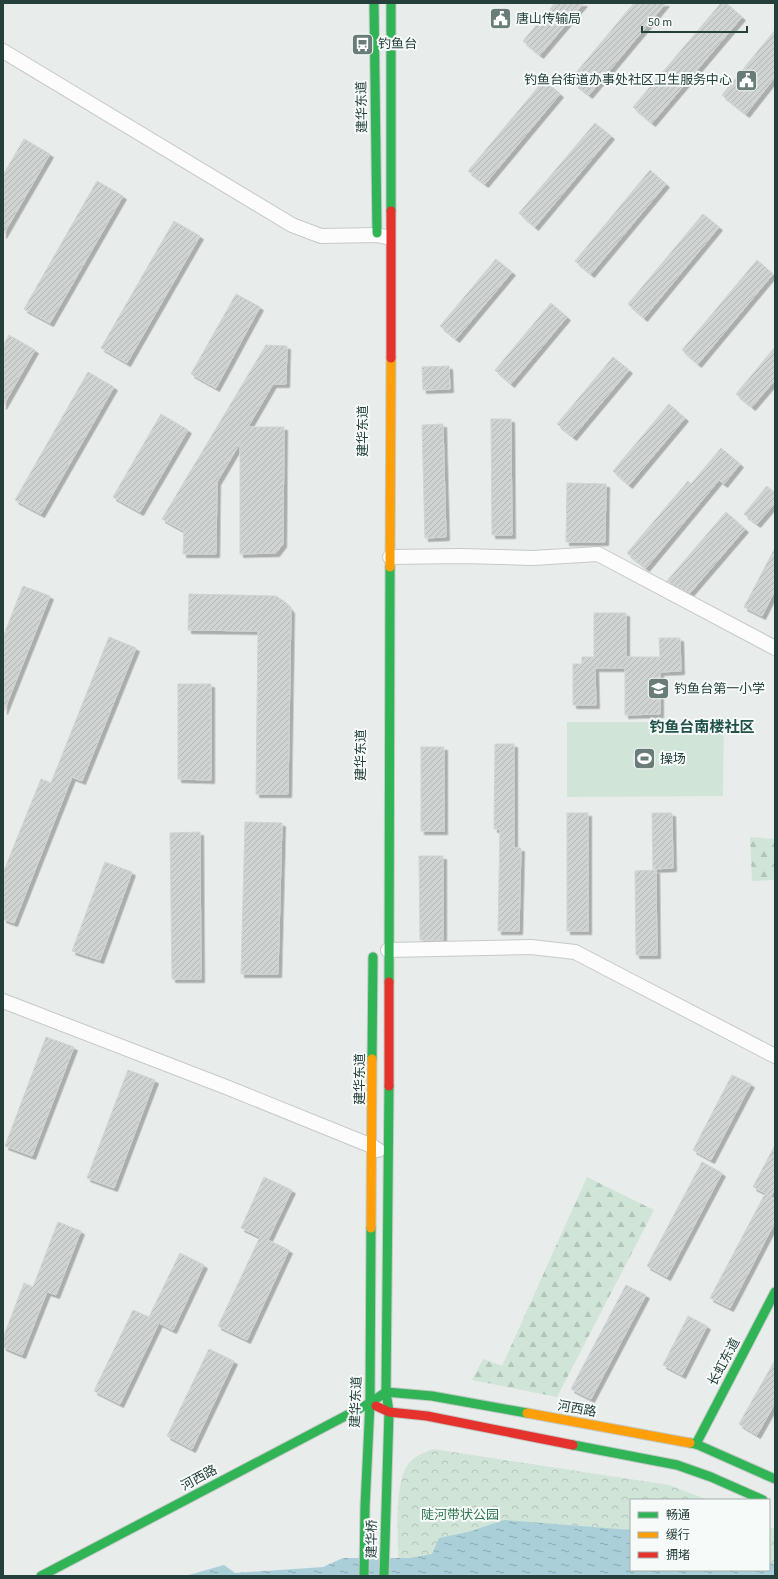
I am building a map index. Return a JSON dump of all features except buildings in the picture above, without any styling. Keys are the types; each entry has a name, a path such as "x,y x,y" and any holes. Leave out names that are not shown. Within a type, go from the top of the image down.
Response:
{"main road":[{"name":"建华东道","path":"374,3 377,239"},
{"path":"389,1412 386,1392 389,1158 388,950 391,3"},
{"name":"建华东道","path":"365,1506 370,1403 373,946"},
{"name":"长虹东道","path":"696,1444 775,1292"},
{"name":"河西路","path":"41,1576 370,1403 386,1392 432,1396 696,1444 775,1479"},
{"path":"370,1403 389,1412 427,1416 677,1465 711,1477 762,1499"},
{"name":"建华桥","path":"384,1576 389,1412"},
{"name":"建华桥","path":"364,1576 365,1506"}],"street":[{"path":"3,51 292,225 321,236 377,239 391,238"},
{"path":"390,557 462,556 533,558 598,554 775,648"},
{"path":"388,950 531,947 575,952 775,1056"},
{"path":"3,1001 226,1087 372,1146 389,1158"}],"green space":[{"name":"操场","path":"567,722 724,722 723,796 567,797"},
{"path":"750,837 775,839 775,880 752,881"},
{"path":"587,1177 654,1210 557,1397 472,1380 483,1359 502,1366"},
{"name":"陡河带状公园","path":"433,1449 669,1485 705,1499 630,1499 630,1571 770,1571 770,1527 775,1529 775,1576 399,1576 398,1501 400,1486 409,1463 420,1454"}],"water":[{"path":"504,1520 630,1530 630,1571 770,1571 770,1562 775,1565 775,1576 185,1576 224,1565 235,1573 323,1567 343,1558 409,1558 432,1554 439,1538 468,1532"}],"traffic: fast":[{"path":"374,3 377,233"},
{"path":"391,3 391,211"},
{"path":"389,982 390,567"},
{"path":"372,1059 373,957"},
{"path":"384,1576 389,1412 386,1392 389,1086"},
{"path":"364,1576 365,1507 370,1403 371,1228"},
{"path":"696,1444 775,1292"},
{"path":"41,1576 370,1403 386,1392 432,1396 527,1413"},
{"path":"690,1443 696,1444 775,1479"},
{"path":"573,1445 677,1465 711,1477 761,1499"}],"traffic: slow":[{"path":"390,567 391,358"},
{"path":"371,1228 372,1059"},
{"path":"527,1413 690,1443"}],"traffic: jam":[{"path":"391,211 391,358"},
{"path":"389,982 389,1086"},
{"path":"376,1406 389,1412 427,1416 573,1445"}],"place":[{"name":"唐山传输局","path":"501,19"},
{"name":"钓鱼台","path":"363,44"},
{"name":"钓鱼台街道办事处社区卫生服务中心","path":"747,80"},
{"name":"钓鱼台第一小学","path":"659,689"},
{"name":"操场","path":"645,759"}],"district":[{"name":"钓鱼台南楼社区","path":"702,727"}]}
